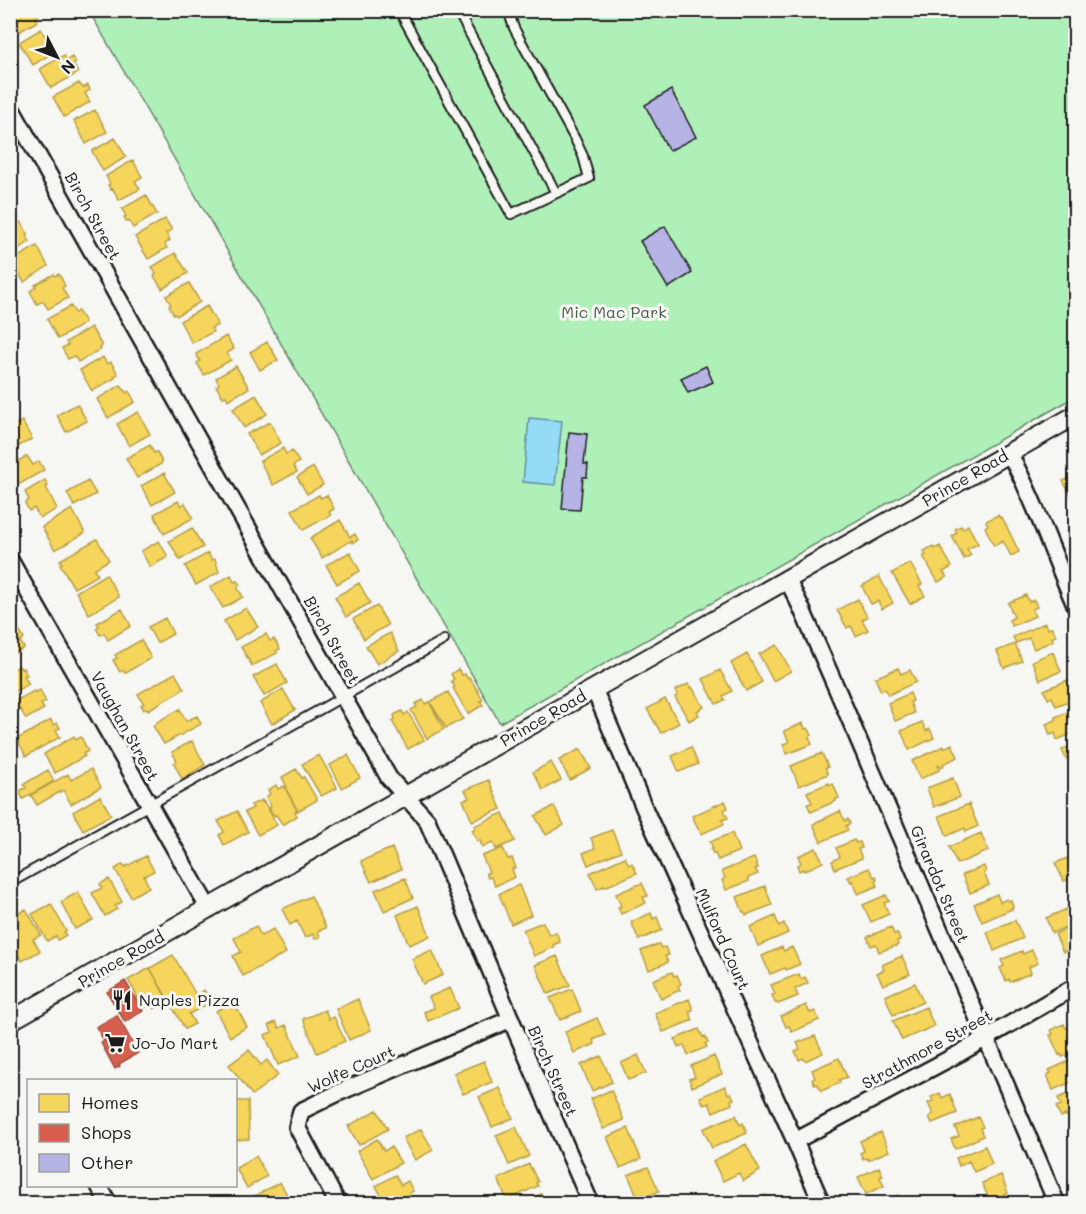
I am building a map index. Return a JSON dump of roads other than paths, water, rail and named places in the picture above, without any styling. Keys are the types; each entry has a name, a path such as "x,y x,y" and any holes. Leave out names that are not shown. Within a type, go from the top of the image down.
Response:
{"street":[{"name":"Birch Street","path":"10,106 389,778 427,820 591,1203"},
{"name":"Prince Road","path":"10,1021 1076,415"},
{"path":"1009,453 1028,489 1059,570 1076,607"},
{"name":"Vaughan Street","path":"10,560 208,909"},
{"name":"Girardot Street","path":"787,579 839,694 1058,1203"},
{"name":"Mulford Court","path":"594,689 650,821 822,1203"},
{"name":"Strathmore Street","path":"795,1141 1076,986"},
{"name":"Wolfe Court","path":"338,1203 297,1127 301,1111 511,1019"},
{"path":"100,1187 110,1203"}],"lane":[{"path":"399,10 510,214 589,178 575,139 514,28 508,10"},
{"path":"457,10 556,194"},
{"path":"10,883 444,640"}],"water":[{"path":"529,418 562,421 555,485 523,482"}],"place":[{"name":"Naples Pizza","path":"122,1000"},
{"name":"Jo-Jo Mart","path":"115,1043"}],"park label":[{"name":"Mic Mac Park","path":"614,312"}]}
